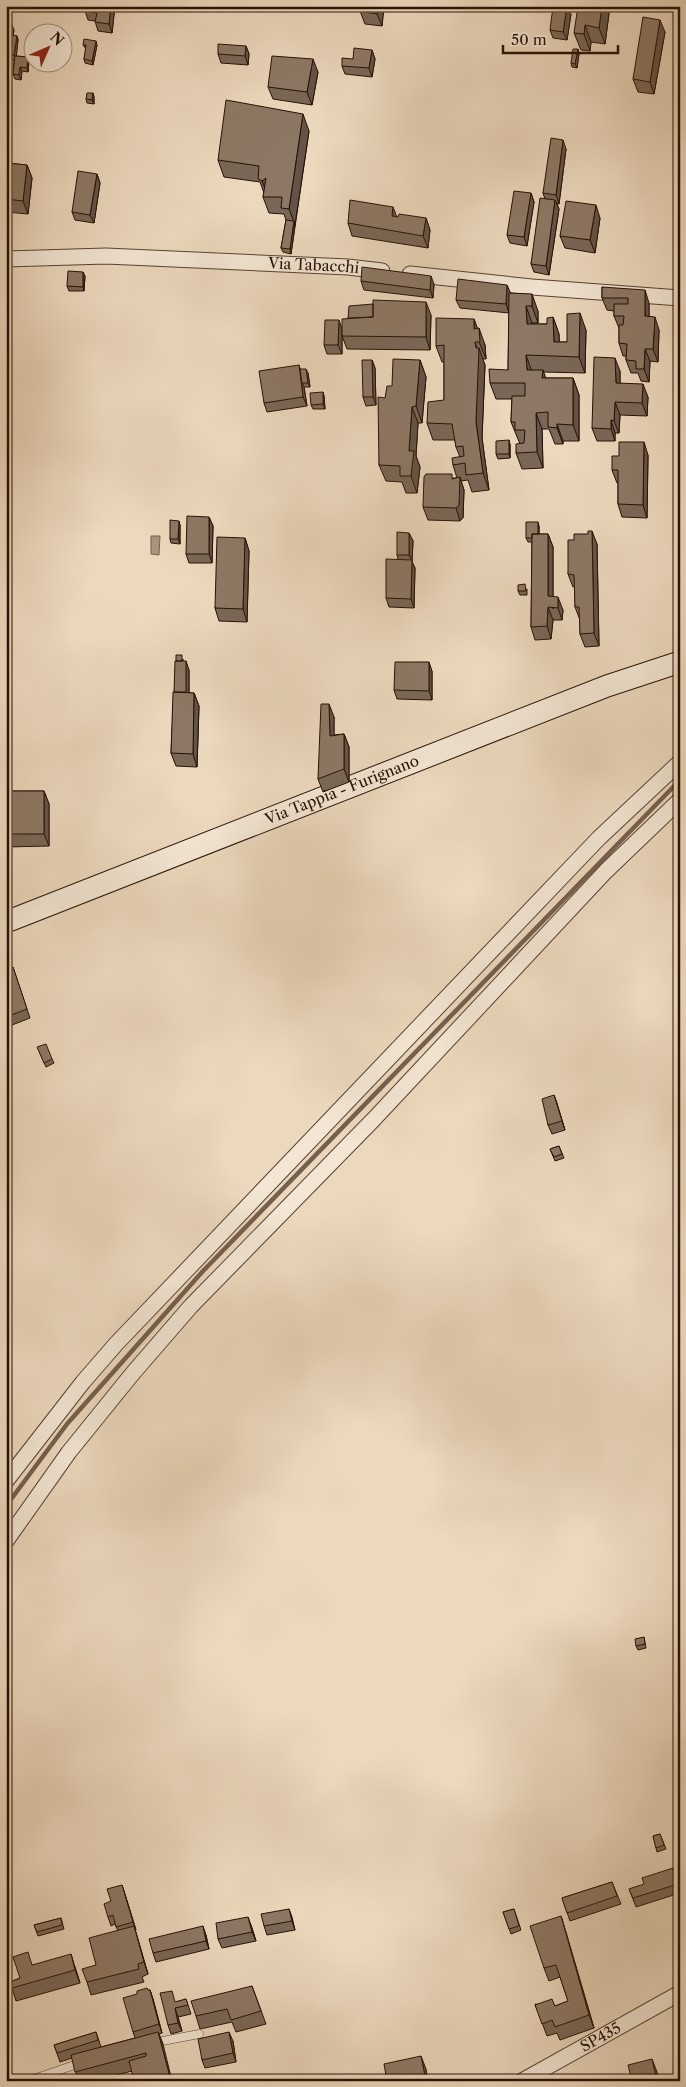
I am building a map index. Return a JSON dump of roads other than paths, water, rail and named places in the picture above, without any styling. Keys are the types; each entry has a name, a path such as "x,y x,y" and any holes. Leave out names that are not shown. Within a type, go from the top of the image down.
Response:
{"street":[{"name":"Via Tabacchi","path":"6,259 106,256 348,267 532,287 680,298"},
{"name":"Via Tappia - Furignano","path":"6,922 607,686 680,662"},
{"path":"6,1481 83,1382 116,1344 599,838 680,762"},
{"path":"6,1541 69,1452 191,1306 374,1119 606,870 680,800"},
{"name":"SP435","path":"522,2081 680,1993"}],"lane":[{"path":"143,2045 199,2034"},
{"path":"28,2081 88,2060"}],"waterway":[{"path":"6,1506 67,1424 203,1271 680,780"}]}
